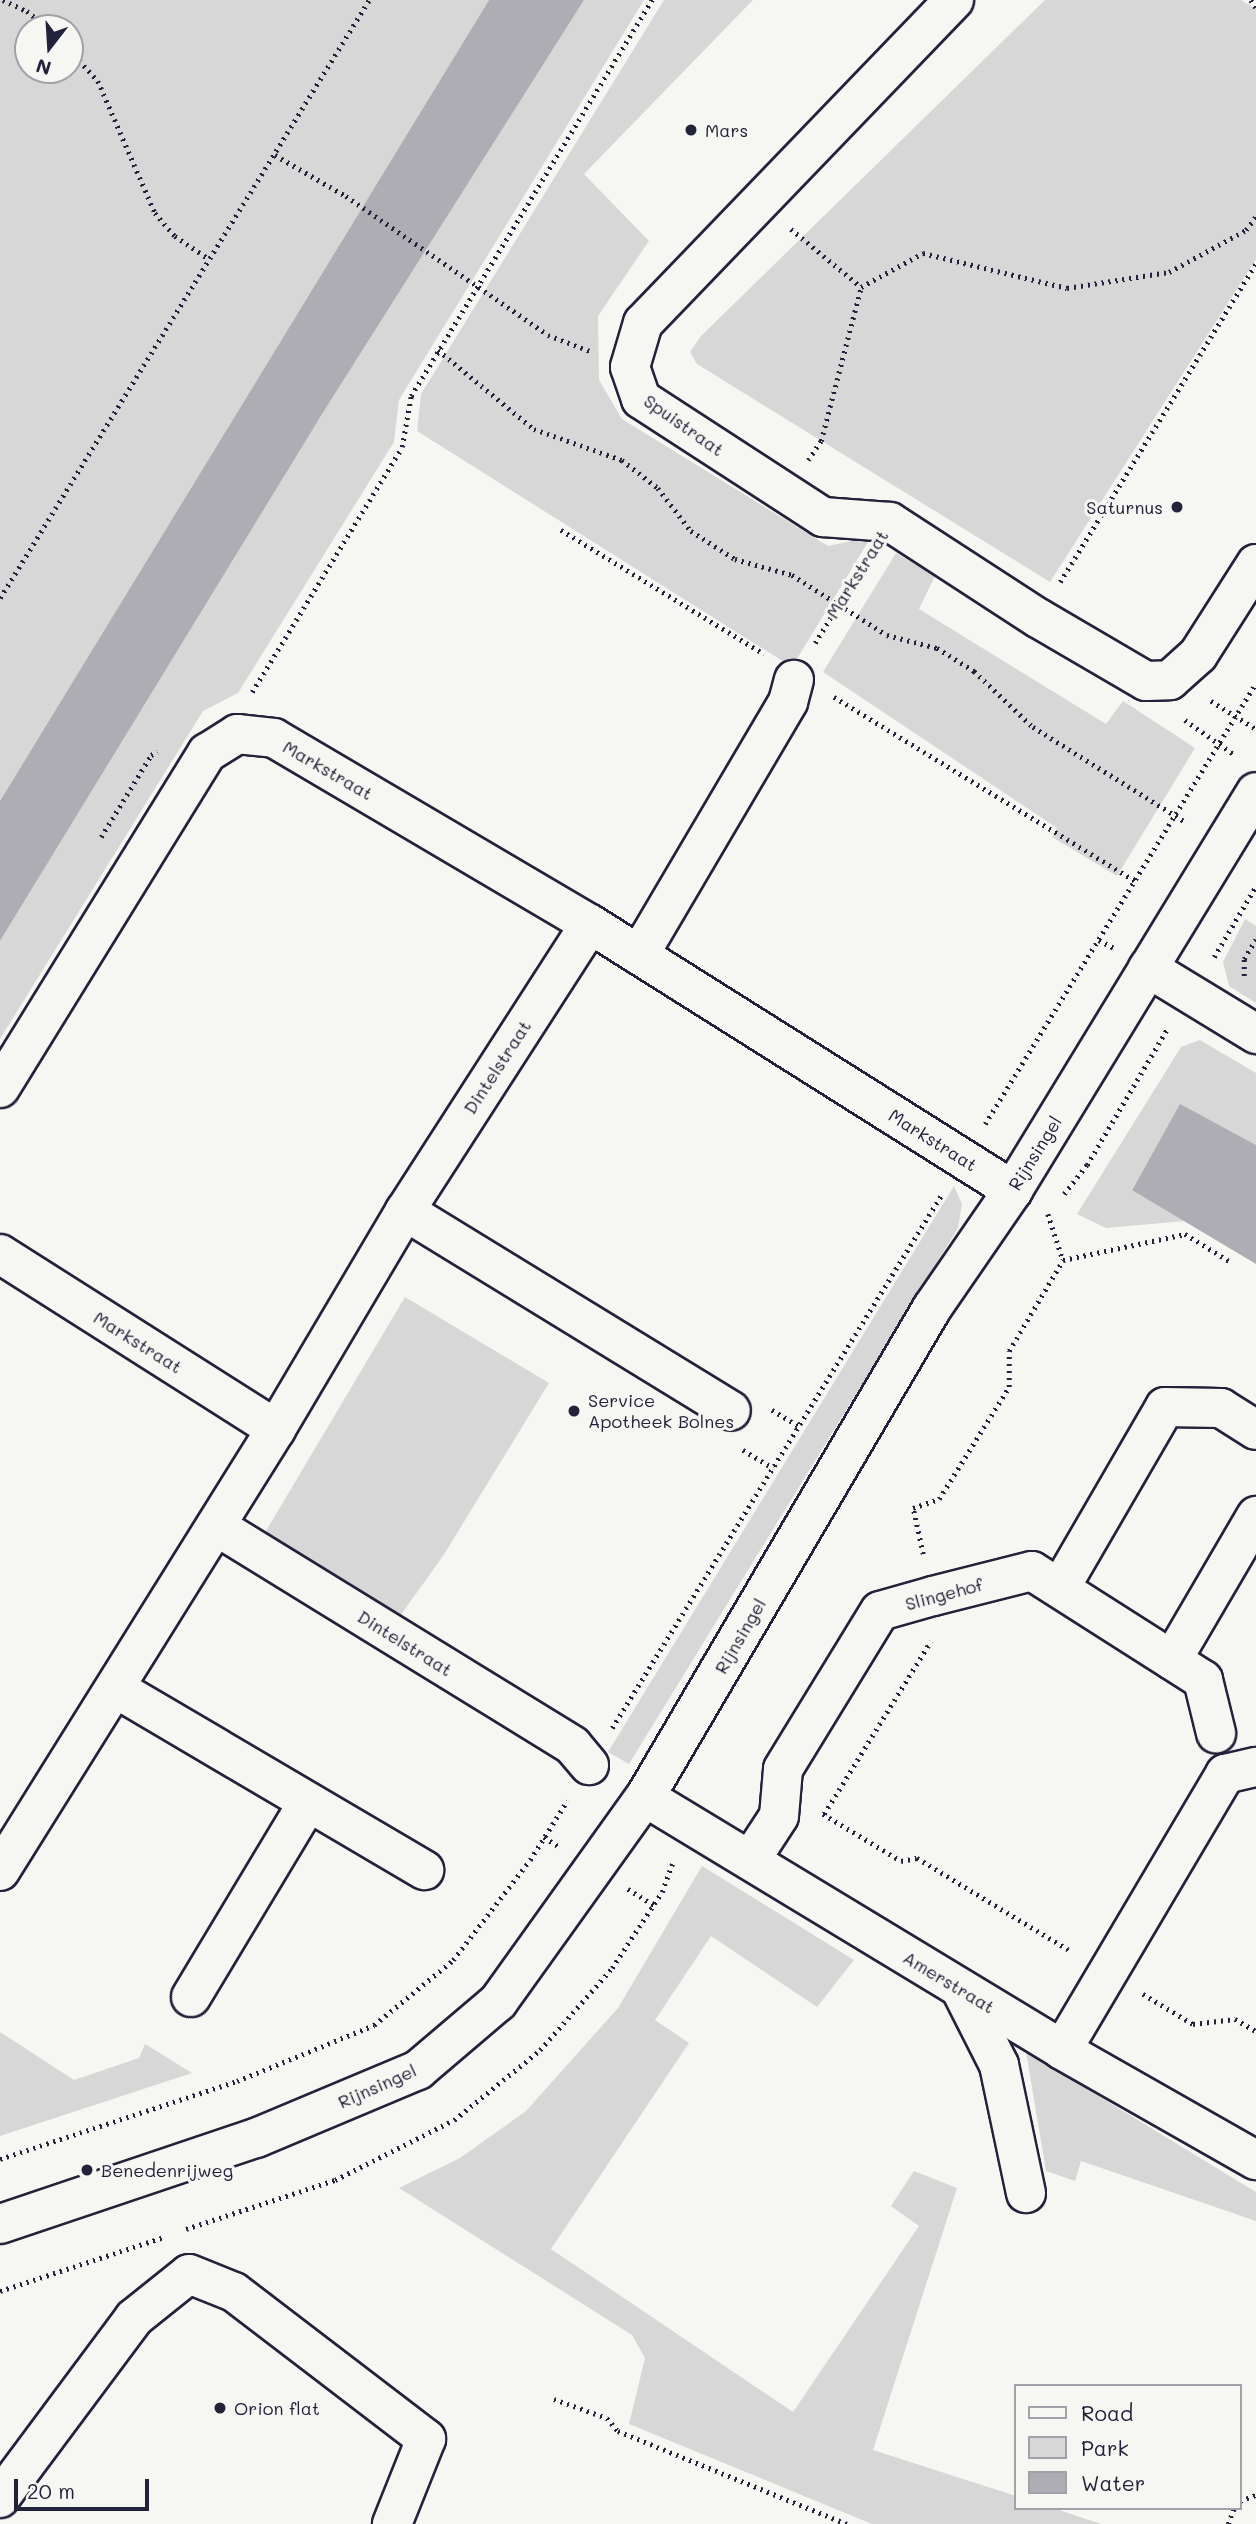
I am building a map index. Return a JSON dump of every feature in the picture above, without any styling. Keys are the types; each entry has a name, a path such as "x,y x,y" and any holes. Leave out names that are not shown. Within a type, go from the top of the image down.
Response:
{"street":[{"path":"630,367 643,323 954,0"},
{"name":"Spuistraat","path":"630,367 640,400 823,517 890,522 1038,618 1158,680"},
{"path":"1158,680 1198,655 1256,564"},
{"path":"639,956 788,702 795,677"},
{"name":"Markstraat","path":"0,1088 207,753 237,734 274,738 590,924 1013,1190"},
{"name":"Rijnsingel","path":"0,2224 256,2138 418,2070 498,2002 597,1870 645,1797 932,1307 1013,1190 1148,968 1251,777"},
{"name":"Dintelstraat","path":"0,1871 216,1527 405,1210 590,924"},
{"path":"1148,968 1256,1034"},
{"path":"405,1210 731,1411"},
{"name":"Markstraat","path":"0,1254 276,1429"},
{"path":"1060,1588 1166,1407 1221,1408 1256,1430"},
{"path":"1172,1660 1256,1516"},
{"name":"Dintelstraat","path":"216,1527 573,1746 589,1765"},
{"name":"Slingehof","path":"751,1859 779,1816 783,1769 880,1611 1032,1571 1060,1588 1203,1680 1229,1757 1062,2050"},
{"path":"115,1688 424,1870"},
{"name":"Amerstraat","path":"645,1797 751,1859 961,1990 1256,2160"},
{"path":"191,1997 308,1802"},
{"path":"961,1990 999,2065 1026,2193"},
{"path":"0,2498 134,2318 189,2274 234,2292 426,2439 393,2524"}],"path":[{"path":"3,0 31,14"},
{"path":"0,598 369,0"},
{"path":"240,699 251,694 402,447 411,396 652,0"},
{"path":"1251,0 1256,8"},
{"path":"84,66 97,81 155,213 175,236 208,258"},
{"path":"275,155 346,197 548,335 630,367"},
{"path":"758,202 860,287"},
{"path":"785,494 821,440 860,287 923,253 1066,288 1169,272 1246,229 1256,216"},
{"path":"1038,618 1256,264"},
{"path":"438,350 534,429 622,460 658,488 691,531 735,559 792,575 887,635 937,648 965,665 1033,727 1175,815"},
{"name":"Markstraat","path":"795,677 890,522"},
{"path":"561,530 795,677 1135,881"},
{"path":"1158,680 1256,729"},
{"path":"1158,680 1179,715 1219,745 1251,777"},
{"path":"0,2159 237,2081 374,2025 453,1960 530,1860 1256,683"},
{"path":"93,849 151,755 161,750"},
{"path":"1041,1225 1087,1165 1153,1050 1192,994 1256,886"},
{"path":"1256,939 1242,968 1244,978 1256,985"},
{"path":"1049,1214 1063,1260"},
{"path":"824,1814 942,1624 913,1508 939,1499 1009,1387 1009,1351 1063,1260 1185,1234 1229,1261"},
{"path":"814,1808 901,1861 917,1858 1193,2024 1235,2019 1256,2031"},
{"path":"554,2399 607,2418 618,2431 847,2524"}],"green space":[{"path":"0,0 489,0 0,801"},
{"path":"584,0 644,0 399,400 394,442 238,693 203,711 0,1039 0,941 324,411"},
{"path":"664,0 753,0 584,174 649,241 598,316 599,380 622,419 828,546 871,537 792,667 417,431 421,394"},
{"path":"1045,0 1241,0 1256,9 1256,259 1050,582 697,364 690,352 701,336"},
{"path":"896,553 935,576 919,609 1106,724 1123,701 1195,748 1117,876 1052,837 1057,828 823,672"},
{"path":"1245,919 1256,926 1256,1003 1229,986 1223,962"},
{"path":"1200,1040 1256,1073 1256,1145 1180,1105 1132,1189 1185,1221 1106,1228 1077,1214 1181,1047"},
{"path":"954,1186 962,1204 958,1228 629,1764 608,1752"},
{"path":"405,1297 549,1383 443,1556 395,1623 260,1541"},
{"path":"702,1866 854,1960 817,2007 711,1936 655,2020 689,2043 551,2249 793,2412 919,2226 891,2206 914,2171 957,2188 873,2450 1014,2495 1014,2510 1059,2510 1101,2524 872,2524 629,2424 645,2358 632,2335 399,2188 460,2158 526,2111 618,2008"},
{"path":"0,2032 74,2080 139,2058 145,2044 192,2073 0,2136"},
{"path":"1026,2052 1256,2192 1256,2221 1081,2161 1075,2181 1046,2171"}],"water":[{"path":"489,0 584,0 324,411 0,941 0,801"},
{"path":"1180,1104 1256,1145 1256,1264 1132,1190"}],"place":[{"name":"Mars","path":"691,130"},
{"name":"Saturnus","path":"1177,507"},
{"name":"Service Apotheek Bolnes","path":"574,1411"},
{"name":"Benedenrijweg","path":"87,2170"},
{"name":"Orion flat","path":"220,2408"}]}
